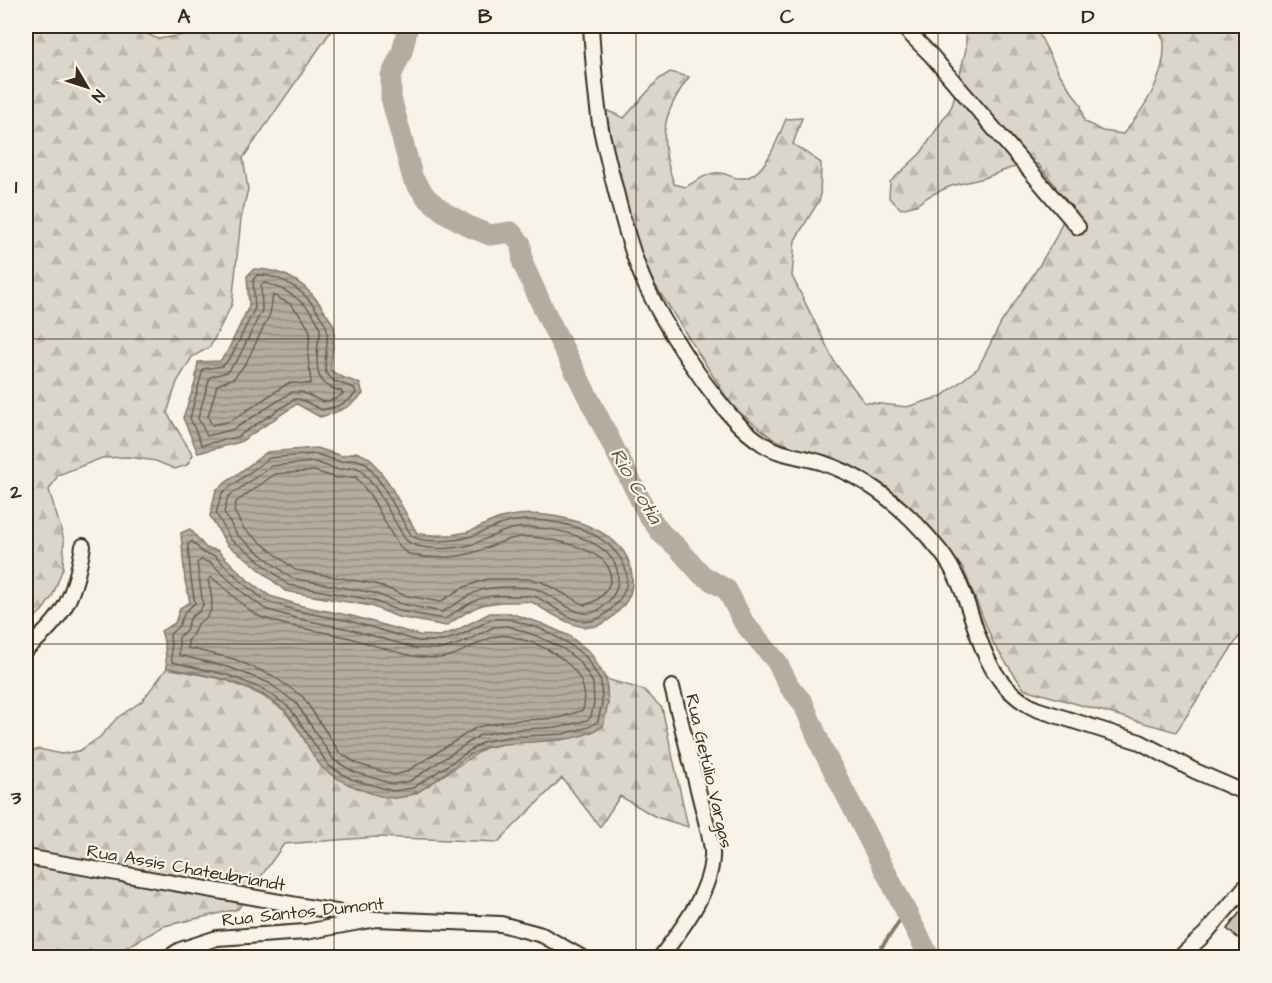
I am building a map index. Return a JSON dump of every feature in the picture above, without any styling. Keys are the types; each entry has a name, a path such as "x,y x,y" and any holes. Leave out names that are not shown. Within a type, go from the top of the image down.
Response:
{"street":[{"path":"591,26 601,127 626,231 637,263 645,284 686,357 735,422 766,446 783,453 820,461 857,476 885,495 941,552 956,575 981,644 994,672 1008,691 1022,702 1036,709 1140,742 1195,771 1246,794"},
{"path":"902,26 931,55 1078,227"},
{"path":"26,649 47,632 68,602 78,578 83,546"},
{"name":"Rua Getúlio Vargas","path":"660,957 699,899 708,878 712,855 709,833 672,687"},
{"name":"Rua Assis Chateubriandt","path":"26,857 376,919"},
{"path":"1179,957 1205,934 1246,886"},
{"name":"Rua Santos Dumont","path":"168,957 180,950 218,938 305,932 376,919 501,924 542,935 583,957"}],"green space":[{"path":"26,26 130,26 158,39 203,32 208,26 330,26 331,31 243,158 248,189 241,219 232,304 210,347 192,357 177,382 167,413 193,455 187,465 175,469 156,461 128,457 102,458 58,475 49,490 64,540 63,568 52,597 42,611 26,625"},
{"path":"966,26 1035,26 1059,73 1081,105 1084,121 1102,131 1123,134 1146,103 1161,68 1164,42 1156,26 1246,26 1246,629 1176,732 1024,689 994,645 963,568 886,486 773,439 732,406 633,250 599,107 624,118 659,79 670,72 689,77 673,103 665,128 664,140 674,184 686,187 703,177 717,173 739,178 756,173 769,156 786,119 802,118 793,144 821,163 820,199 795,240 792,276 835,363 864,402 907,407 942,396 978,368 1001,323 1056,237 1066,213 1055,185 1038,164 1011,168 984,178 951,186 916,205 901,209 889,198 890,182 921,153 952,106 966,49"},
{"path":"167,668 226,680 261,695 285,711 296,727 348,784 393,798 415,794 485,748 508,743 561,740 608,704 606,679 644,690 662,708 688,827 656,817 620,796 600,827 562,778 498,842 377,837 284,844 238,909 164,926 110,957 26,957 26,753 39,749 61,754 79,751 100,737 117,718 142,701"}],"water":[{"path":"254,269 277,272 287,276 306,288 321,305 334,327 331,370 341,377 360,384 363,394 343,409 320,417 297,404 240,442 198,453 183,418 195,383 198,362 220,361 227,352 249,306 247,276"},
{"path":"317,448 342,456 356,452 370,458 388,482 417,533 442,535 461,533 501,518 531,514 564,518 595,529 609,537 627,557 632,576 629,597 622,608 610,619 593,627 576,625 531,602 485,604 470,610 446,626 398,617 371,606 285,591 227,545 210,516 216,490 267,452"},
{"path":"190,529 206,548 217,550 249,581 270,596 302,606 352,616 419,635 440,636 490,613 510,613 569,636 590,652 606,679 608,704 603,726 590,733 562,740 488,747 464,759 430,784 406,796 385,797 349,785 322,767 292,720 273,701 230,681 167,668 161,631 175,623 180,608 190,602 185,581 181,533"}],"building":[{"path":"1241,911 1246,916 1244,943 1227,929"}],"waterway":[{"name":"Rio Cotia","path":"408,26 402,52 391,76 391,98 413,179 427,198 444,212 490,235 511,232 521,244 523,264 545,312 648,515 662,534 702,575 727,590 744,623 777,662 789,686 803,703 823,750 930,958"},
{"path":"874,958 901,919 910,918"}]}
